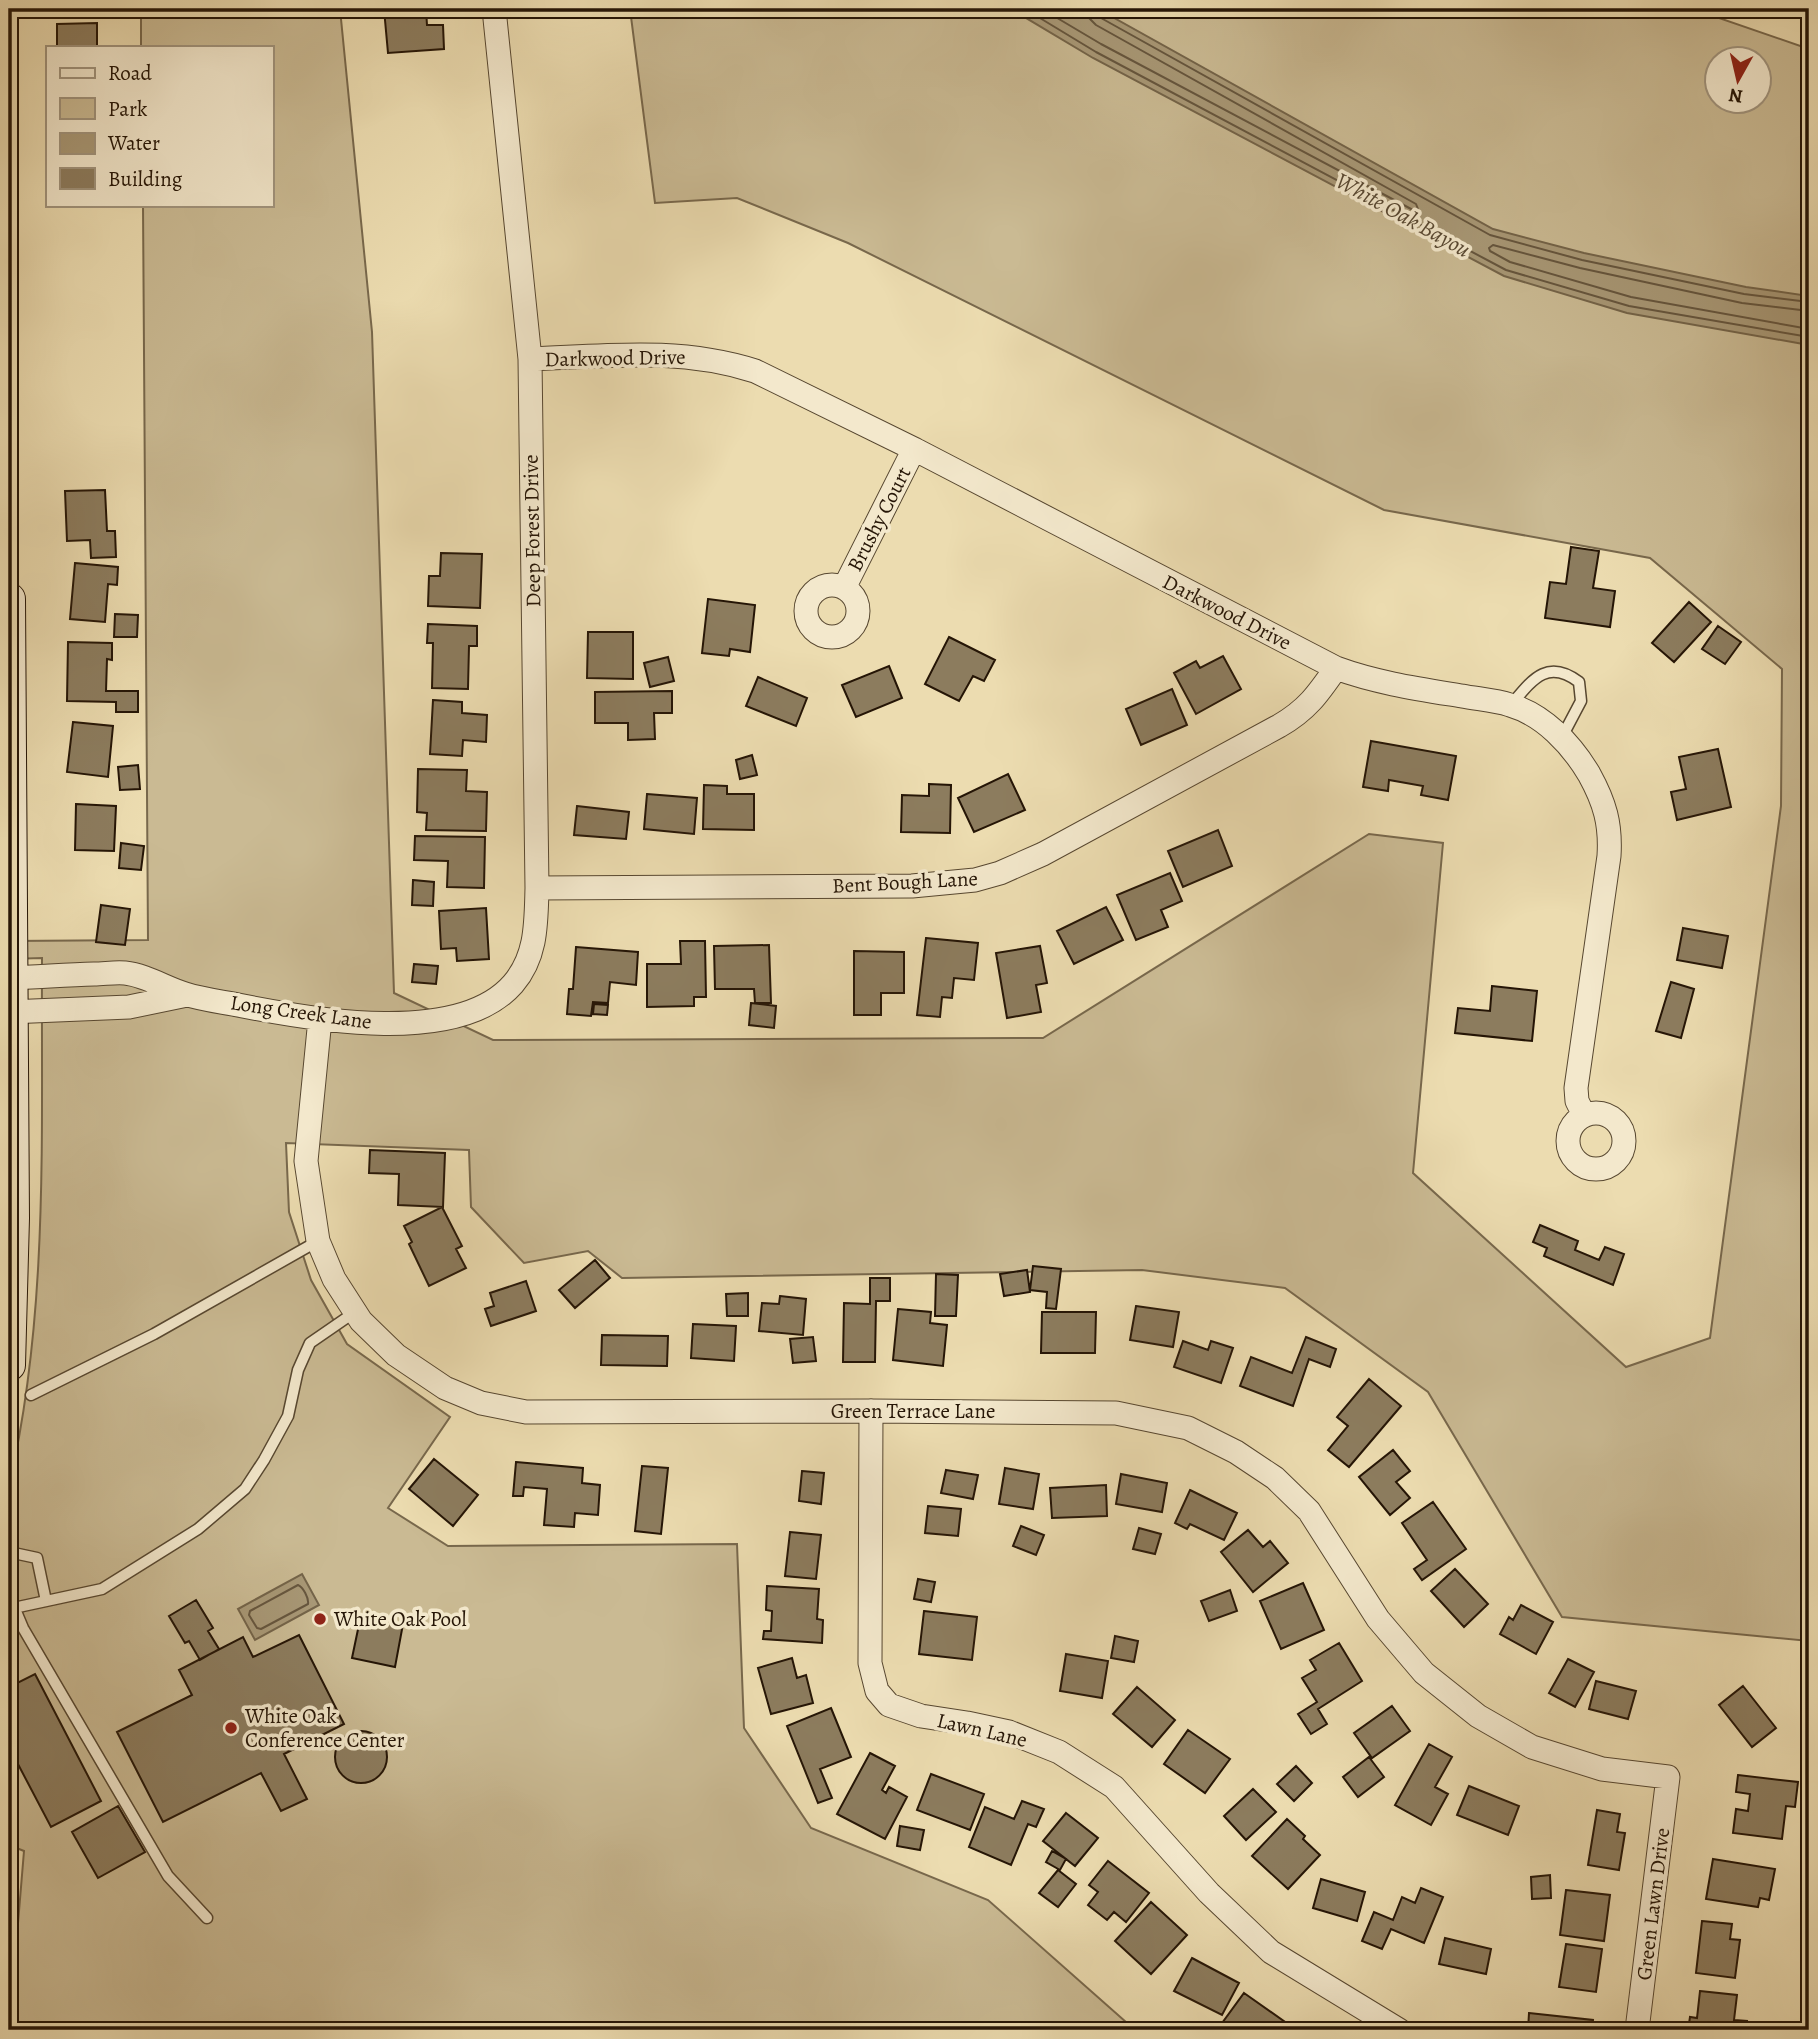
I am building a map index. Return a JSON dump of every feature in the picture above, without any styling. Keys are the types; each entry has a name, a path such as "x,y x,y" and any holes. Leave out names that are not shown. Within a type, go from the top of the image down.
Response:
{"main road":[{"path":"9,599 13,1218 9,1363"}],"street":[{"name":"Deep Forest Drive","path":"457,1016 498,997 513,984 533,949 536,928 530,359 494,9"},
{"name":"Darkwood Drive","path":"530,359 662,354 728,362 783,383 1336,668 1384,683 1511,705 1538,719 1562,737 1577,754 1592,781 1611,830 1576,1088 1577,1101 1584,1115"},
{"name":"Brushy Court","path":"844,588 914,449"},
{"name":"Bent Bough Lane","path":"537,888 912,886 975,880 1000,873 1043,854 1279,726 1299,714 1314,700 1336,668"},
{"name":"Long Creek Lane","path":"11,978 127,973 187,995 320,1019 400,1023 434,1021 457,1016"},
{"name":"Long Creek Lane","path":"11,1011 129,1007 187,995"},
{"name":"Green Terrace Lane","path":"320,1019 306,1161 318,1241 334,1279 361,1321 396,1355 444,1388 481,1403 526,1412 871,1410 1116,1413 1188,1428 1236,1452 1275,1478 1309,1511 1378,1619 1424,1673 1478,1716 1532,1747 1602,1769 1668,1777"},
{"name":"Lawn Lane","path":"871,1410 870,1662 877,1691 889,1705 921,1716 1009,1731 1059,1752 1114,1787 1209,1893 1271,1952 1399,2030"},
{"name":"Green Lawn Drive","path":"1637,2030 1668,1777"}],"lane":[{"path":"1511,705 1535,678 1553,670 1566,672 1579,682 1581,701 1562,737"},
{"path":"31,1395 154,1334 318,1241"},
{"path":"207,1918 168,1876 12,1609 102,1589 198,1529 245,1489 288,1416 298,1370 310,1343 355,1312"},
{"path":"9,1552 37,1558 46,1601"}],"green space":[{"path":"141,9 340,9 372,332 394,993 493,1040 1043,1038 1369,834 1443,843 1413,1173 1626,1367 1710,1338 1781,806 1782,669 1650,558 1384,510 848,243 737,198 655,203 630,9 1693,9 1809,49 1809,1641 1562,1617 1428,1392 1285,1288 1142,1270 622,1278 588,1251 524,1263 471,1207 469,1150 286,1143 289,1212 311,1280 347,1344 450,1417 388,1508 448,1546 737,1544 744,1728 811,1828 988,1900 1135,2030 9,2030 9,1971 18,1923 24,1851 9,1845 9,1486 22,1421 37,1289 42,1157 42,958 9,959 9,941 148,940 143,206 273,206 273,46 141,46"}],"water":[{"name":"White Oak Bayou","path":"1011,9 1098,9 1493,229 1584,253 1746,287 1809,296 1809,345 1627,313 1504,276 1093,58"},
{"path":"302,1574 319,1605 255,1640 238,1609"}],"building":[{"path":"384,9 426,9 427,25 443,25 444,49 388,53"},
{"path":"97,23 97,46 57,46 57,24"},
{"path":"105,490 107,531 115,531 116,557 91,558 90,540 67,541 65,491"},
{"path":"1571,547 1599,551 1593,588 1615,591 1610,627 1545,618 1550,582 1566,584"},
{"path":"441,553 482,554 480,608 428,606 429,576 440,576"},
{"path":"75,563 118,567 117,585 108,584 105,622 70,619"},
{"path":"708,599 755,605 750,652 730,649 729,656 702,653"},
{"path":"1689,602 1711,622 1674,662 1652,643"},
{"path":"115,614 138,615 137,637 114,637"},
{"path":"428,624 477,626 477,646 469,646 468,689 432,688 433,643 427,643"},
{"path":"1718,626 1741,642 1725,664 1702,649"},
{"path":"588,632 633,632 633,679 587,678"},
{"path":"949,637 995,660 984,681 973,676 959,701 925,684"},
{"path":"68,642 112,643 112,660 107,659 106,691 138,691 138,712 116,712 116,702 67,701"},
{"path":"1223,656 1241,689 1196,714 1174,673 1196,661 1200,668"},
{"path":"668,657 674,681 650,687 644,663"},
{"path":"889,666 902,698 856,717 842,685"},
{"path":"758,677 807,698 796,726 746,706"},
{"path":"1172,689 1187,725 1141,745 1126,709"},
{"path":"672,691 672,713 654,713 655,739 628,740 628,723 595,723 595,692"},
{"path":"433,700 462,702 462,713 487,715 486,742 463,740 462,756 430,754"},
{"path":"73,722 113,726 108,777 67,772"},
{"path":"1371,741 1456,756 1448,800 1421,795 1423,786 1389,780 1388,791 1363,787"},
{"path":"1718,749 1731,807 1677,820 1671,792 1686,789 1679,757"},
{"path":"752,755 757,775 740,779 736,760"},
{"path":"138,765 140,789 120,790 118,767"},
{"path":"418,769 467,770 466,791 487,792 486,831 426,830 427,813 417,812"},
{"path":"1008,774 1025,810 974,832 958,798"},
{"path":"929,784 951,785 950,833 901,832 902,795 929,796"},
{"path":"704,785 727,786 727,794 754,794 754,830 703,829"},
{"path":"647,794 697,798 694,834 644,829"},
{"path":"76,804 116,806 114,851 75,850"},
{"path":"577,806 629,812 626,839 574,835"},
{"path":"1218,830 1232,866 1183,887 1168,851"},
{"path":"415,836 485,837 484,888 447,887 448,861 414,860"},
{"path":"121,843 144,846 141,870 119,868"},
{"path":"1170,873 1182,901 1161,910 1168,927 1136,940 1117,895"},
{"path":"413,880 434,882 433,906 412,905"},
{"path":"101,905 130,909 125,945 96,942"},
{"path":"1106,907 1123,940 1074,964 1057,931"},
{"path":"486,908 489,959 457,961 456,948 441,949 439,911"},
{"path":"1683,928 1728,936 1722,968 1677,960"},
{"path":"926,938 978,943 974,980 954,978 952,998 942,997 940,1017 917,1015"},
{"path":"680,941 705,941 706,997 694,997 694,1006 647,1007 647,964 681,964"},
{"path":"769,945 771,1003 755,1003 754,989 715,989 714,946"},
{"path":"1040,946 1047,983 1036,985 1041,1012 1007,1018 996,953"},
{"path":"576,947 638,952 636,985 610,982 608,1003 593,1002 591,1016 567,1014 569,989 573,989"},
{"path":"854,951 904,952 904,993 881,993 881,1015 854,1015"},
{"path":"414,964 438,966 436,984 412,982"},
{"path":"1671,982 1694,989 1681,1038 1656,1031"},
{"path":"1492,986 1537,991 1532,1041 1455,1033 1458,1008 1490,1011"},
{"path":"751,1003 776,1006 774,1028 749,1025"},
{"path":"594,1004 608,1005 607,1015 593,1014"},
{"path":"370,1150 445,1153 443,1207 398,1205 399,1174 369,1173"},
{"path":"442,1207 462,1246 456,1249 466,1268 429,1286 409,1244 412,1242 404,1226"},
{"path":"1540,1225 1578,1241 1575,1250 1599,1260 1605,1247 1624,1254 1613,1285 1544,1256 1547,1248 1533,1242"},
{"path":"595,1260 610,1278 575,1308 559,1290"},
{"path":"1033,1266 1061,1269 1056,1309 1046,1308 1047,1292 1030,1290"},
{"path":"1027,1270 1030,1292 1004,1296 1000,1274"},
{"path":"936,1274 958,1275 956,1316 935,1316"},
{"path":"870,1278 890,1278 890,1301 876,1301 875,1362 843,1362 844,1303 870,1304"},
{"path":"526,1281 536,1311 491,1326 485,1309 494,1306 490,1293"},
{"path":"748,1293 748,1316 727,1316 726,1294"},
{"path":"780,1296 806,1299 803,1335 759,1331 762,1303 779,1304"},
{"path":"1136,1306 1179,1312 1173,1347 1130,1340"},
{"path":"898,1309 931,1312 930,1323 947,1325 943,1366 893,1360"},
{"path":"1042,1312 1096,1312 1095,1353 1041,1353"},
{"path":"693,1324 736,1326 734,1361 691,1358"},
{"path":"602,1335 668,1336 667,1366 601,1365"},
{"path":"813,1337 816,1361 793,1363 790,1339"},
{"path":"1306,1337 1336,1349 1330,1367 1309,1359 1293,1406 1240,1386 1251,1357 1292,1373"},
{"path":"1183,1341 1208,1350 1211,1341 1233,1348 1221,1383 1174,1367"},
{"path":"1369,1379 1401,1406 1349,1467 1328,1450 1348,1426 1337,1417"},
{"path":"1393,1450 1410,1471 1396,1482 1410,1498 1390,1515 1359,1477"},
{"path":"434,1459 478,1495 453,1526 409,1489"},
{"path":"516,1462 583,1468 582,1483 600,1485 598,1515 575,1513 574,1527 544,1525 547,1489 524,1487 523,1496 513,1496"},
{"path":"642,1466 668,1468 661,1534 635,1531"},
{"path":"1005,1468 1039,1474 1033,1509 999,1504"},
{"path":"946,1470 978,1475 973,1499 941,1493"},
{"path":"802,1471 824,1473 821,1504 799,1501"},
{"path":"1121,1474 1167,1483 1162,1512 1116,1504"},
{"path":"1106,1485 1107,1516 1052,1518 1050,1488"},
{"path":"1190,1490 1237,1513 1224,1540 1190,1524 1187,1529 1175,1523"},
{"path":"1433,1502 1466,1549 1422,1580 1414,1569 1427,1560 1402,1523"},
{"path":"928,1506 961,1509 958,1536 925,1533"},
{"path":"1021,1526 1044,1535 1036,1555 1013,1546"},
{"path":"1139,1528 1161,1534 1155,1554 1133,1549"},
{"path":"1248,1530 1263,1547 1270,1541 1288,1563 1253,1592 1221,1552"},
{"path":"790,1532 821,1535 816,1579 785,1576"},
{"path":"1455,1569 1488,1604 1464,1627 1431,1591"},
{"path":"918,1579 935,1582 931,1602 914,1599"},
{"path":"1303,1583 1324,1630 1281,1649 1260,1601"},
{"path":"767,1586 819,1589 817,1619 823,1620 822,1643 763,1639 764,1631 771,1631 772,1611 766,1610"},
{"path":"1230,1590 1237,1611 1209,1621 1201,1601"},
{"path":"196,1600 213,1628 208,1631 219,1649 200,1660 189,1641 185,1643 169,1616"},
{"path":"1521,1605 1553,1622 1536,1654 1500,1634 1509,1617 1513,1620"},
{"path":"924,1611 977,1617 972,1660 919,1654"},
{"path":"361,1615 403,1624 395,1667 352,1658"},
{"name":"White Oak Conference Center","path":"299,1635 344,1724 284,1754 307,1799 281,1811 261,1773 163,1822 117,1732 192,1695 179,1670 243,1637 253,1657"},
{"path":"1115,1636 1138,1641 1134,1662 1111,1658"},
{"path":"1339,1643 1362,1681 1318,1709 1327,1724 1311,1734 1298,1714 1317,1702 1302,1678 1316,1670 1310,1660"},
{"path":"1066,1654 1108,1661 1102,1698 1060,1691"},
{"path":"792,1658 797,1678 806,1675 813,1703 771,1714 758,1668"},
{"path":"1568,1659 1594,1672 1575,1707 1549,1693"},
{"path":"35,1674 101,1801 51,1827 9,1747 9,1687"},
{"path":"1596,1681 1636,1691 1628,1719 1589,1709"},
{"path":"1743,1686 1776,1728 1752,1747 1719,1705"},
{"path":"1137,1687 1175,1720 1152,1747 1113,1714"},
{"path":"1392,1706 1410,1731 1372,1758 1354,1733"},
{"path":"831,1708 851,1757 820,1769 832,1798 818,1803 787,1726"},
{"path":"1188,1730 1230,1759 1205,1793 1164,1764"},
{"path":"361,1731 380,1738 387,1757 380,1776 361,1783 342,1776 335,1757 342,1738"},
{"path":"1429,1744 1452,1757 1435,1787 1448,1794 1431,1825 1395,1805"},
{"path":"870,1753 895,1766 882,1790 886,1793 889,1787 907,1797 885,1839 837,1814"},
{"path":"1369,1757 1384,1777 1358,1797 1343,1777"},
{"path":"1296,1766 1312,1783 1294,1801 1277,1784"},
{"path":"931,1774 984,1794 970,1830 917,1810"},
{"path":"1738,1775 1798,1782 1795,1807 1786,1806 1782,1839 1733,1833 1736,1809 1748,1811 1750,1794 1736,1792"},
{"path":"1469,1786 1519,1806 1508,1835 1457,1815"},
{"path":"1253,1789 1276,1812 1246,1840 1224,1816"},
{"path":"1022,1801 1044,1809 1036,1827 1028,1824 1011,1865 969,1847 985,1807 1014,1819"},
{"path":"118,1806 145,1852 98,1878 72,1832"},
{"path":"1597,1810 1620,1814 1617,1832 1625,1833 1619,1870 1588,1865"},
{"path":"1066,1813 1098,1838 1075,1866 1043,1841"},
{"path":"1287,1819 1320,1855 1288,1889 1252,1856"},
{"path":"900,1826 924,1830 920,1850 897,1846"},
{"path":"9,1845 17,1848 9,1876"},
{"path":"1052,1851 1066,1859 1060,1870 1046,1862"},
{"path":"1713,1859 1775,1869 1769,1900 1760,1898 1758,1907 1706,1899"},
{"path":"1108,1861 1149,1893 1126,1922 1114,1912 1107,1920 1088,1905 1098,1892 1089,1885"},
{"path":"1058,1870 1076,1884 1058,1907 1039,1893"},
{"path":"1550,1875 1551,1898 1532,1899 1531,1877"},
{"path":"1321,1879 1365,1892 1357,1921 1313,1908"},
{"path":"1421,1888 1443,1897 1424,1943 1391,1929 1382,1949 1362,1941 1374,1912 1393,1920 1402,1897 1415,1903"},
{"path":"1566,1890 1610,1895 1604,1941 1560,1935"},
{"path":"1151,1902 1187,1935 1151,1974 1115,1941"},
{"path":"1702,1921 1732,1924 1730,1939 1740,1940 1735,1978 1696,1973"},
{"path":"1445,1938 1491,1949 1486,1974 1439,1964"},
{"path":"1566,1944 1602,1949 1596,1992 1559,1987"},
{"path":"1192,1958 1239,1983 1222,2015 1174,1991"},
{"path":"1700,1991 1737,1995 1734,2020 1747,2021 1746,2030 1688,2030 1690,2017 1697,2018"},
{"path":"1244,1993 1288,2024 1284,2030 1217,2030"},
{"path":"1529,2013 1593,2020 1592,2030 1528,2030"}],"place":[{"name":"White Oak Pool","path":"320,1619"},
{"name":"White Oak Conference Center","path":"231,1728"}]}
